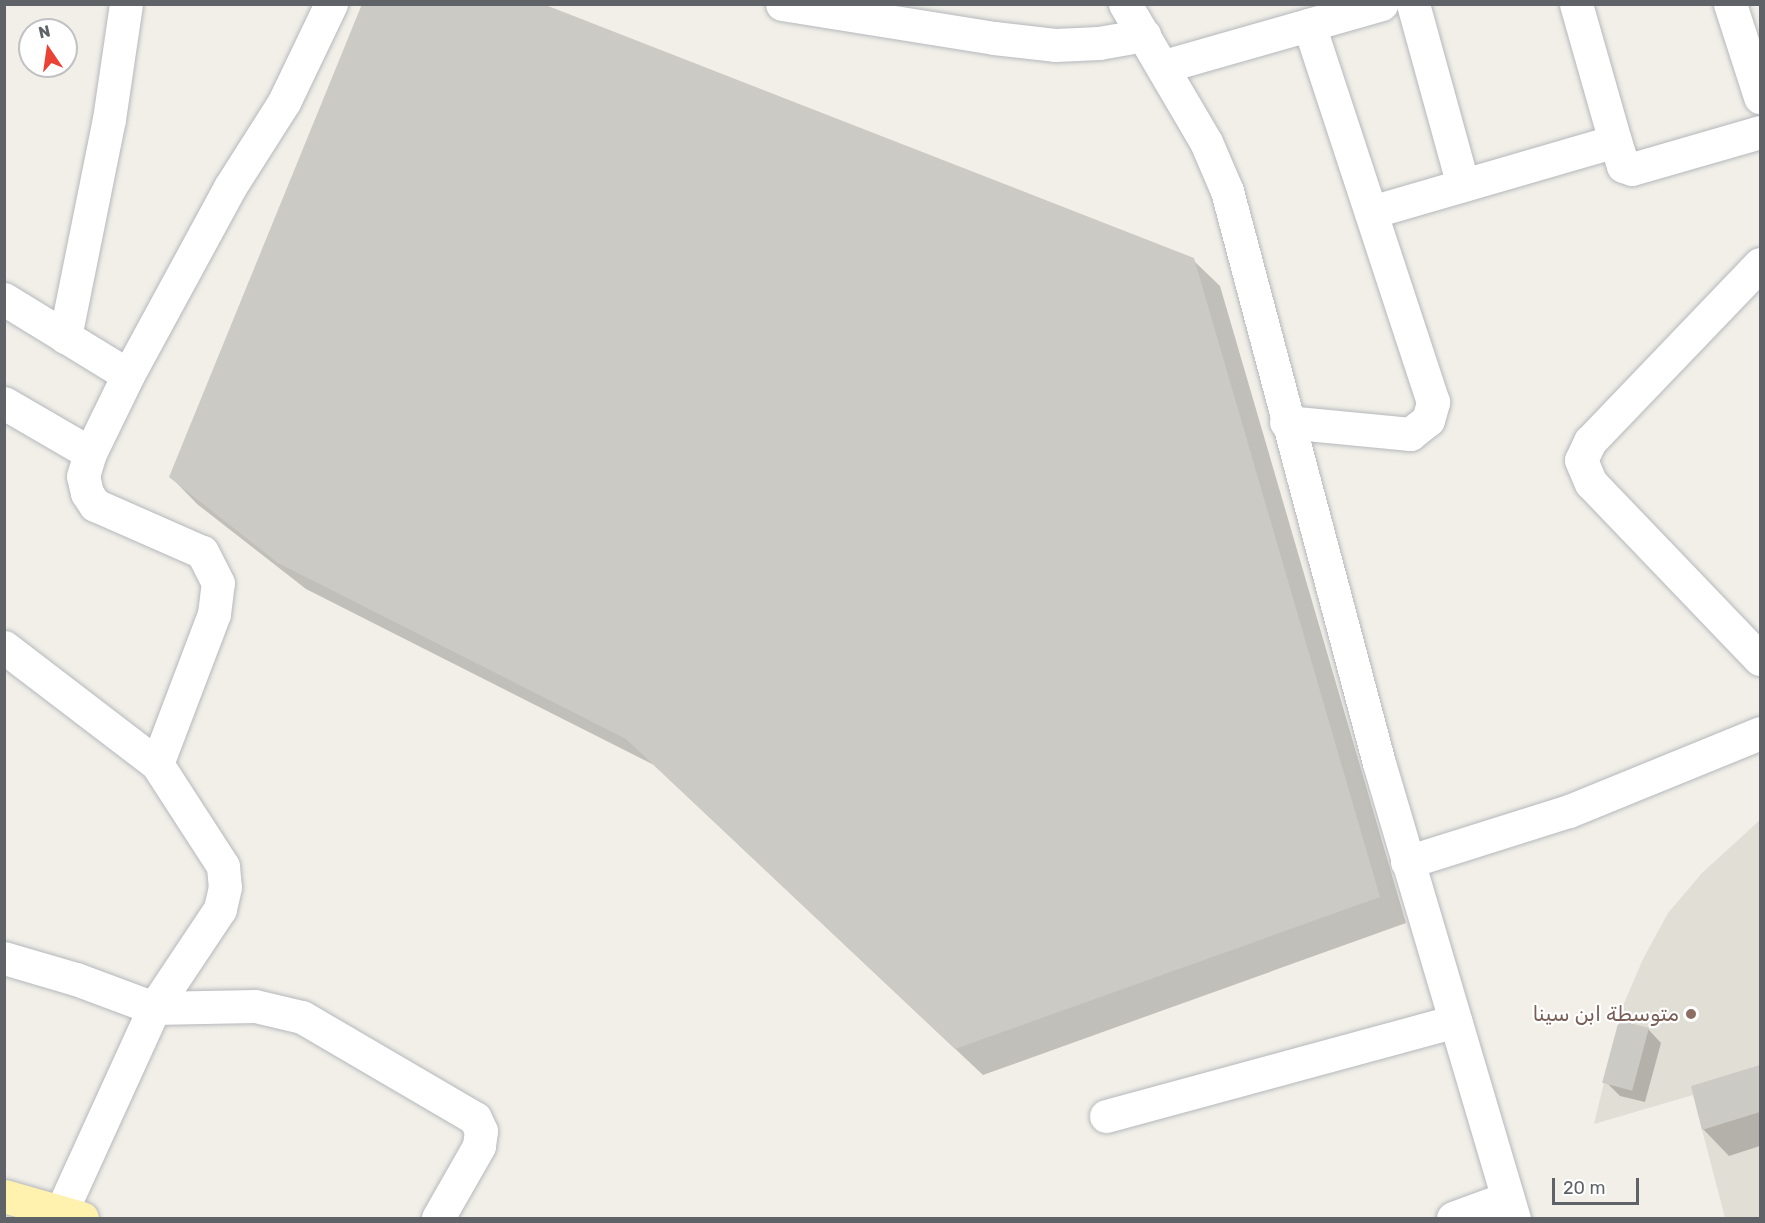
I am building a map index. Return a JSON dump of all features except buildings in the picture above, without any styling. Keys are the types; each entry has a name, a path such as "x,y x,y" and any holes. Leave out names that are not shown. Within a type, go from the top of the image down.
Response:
{"main road":[{"path":"4,1196 53,1214"}],"street":[{"path":"65,337 110,119 126,4"},
{"path":"157,764 214,614 218,583 202,552 95,505 87,493 83,476 90,453 128,375 230,187 284,102 331,4"},
{"path":"782,4 1055,45 1099,43 1144,35"},
{"path":"1125,4 1164,66 1206,142 1227,191 1286,422 1407,862 1511,1208 1453,1218"},
{"path":"1164,66 1381,4"},
{"path":"1413,4 1463,185"},
{"path":"1576,4 1623,166 1632,169 1761,132"},
{"path":"1730,4 1761,97"},
{"path":"1286,422 1410,434 1428,420 1433,402 1309,25"},
{"path":"1371,212 1615,141"},
{"path":"1757,648 1591,483 1581,460 1590,441 1761,264"},
{"path":"4,299 128,375"},
{"path":"4,403 90,453"},
{"path":"4,648 157,764 223,866 225,886 220,909 154,1008 53,1214"},
{"path":"1407,862 1569,811 1761,733"},
{"path":"4,958 76,979 154,1008 255,1006 302,1017 475,1118 481,1131 479,1146 438,1218"},
{"path":"1106,1116 1455,1022"}],"shaded area":[{"name":"متوسطة ابن سينا","path":"1760,820 1760,1218 1725,1218 1693,1095 1594,1124 1622,1008 1643,959 1668,913 1702,873"}],"place":[{"name":"متوسطة ابن سينا","path":"1691,1014"}]}
